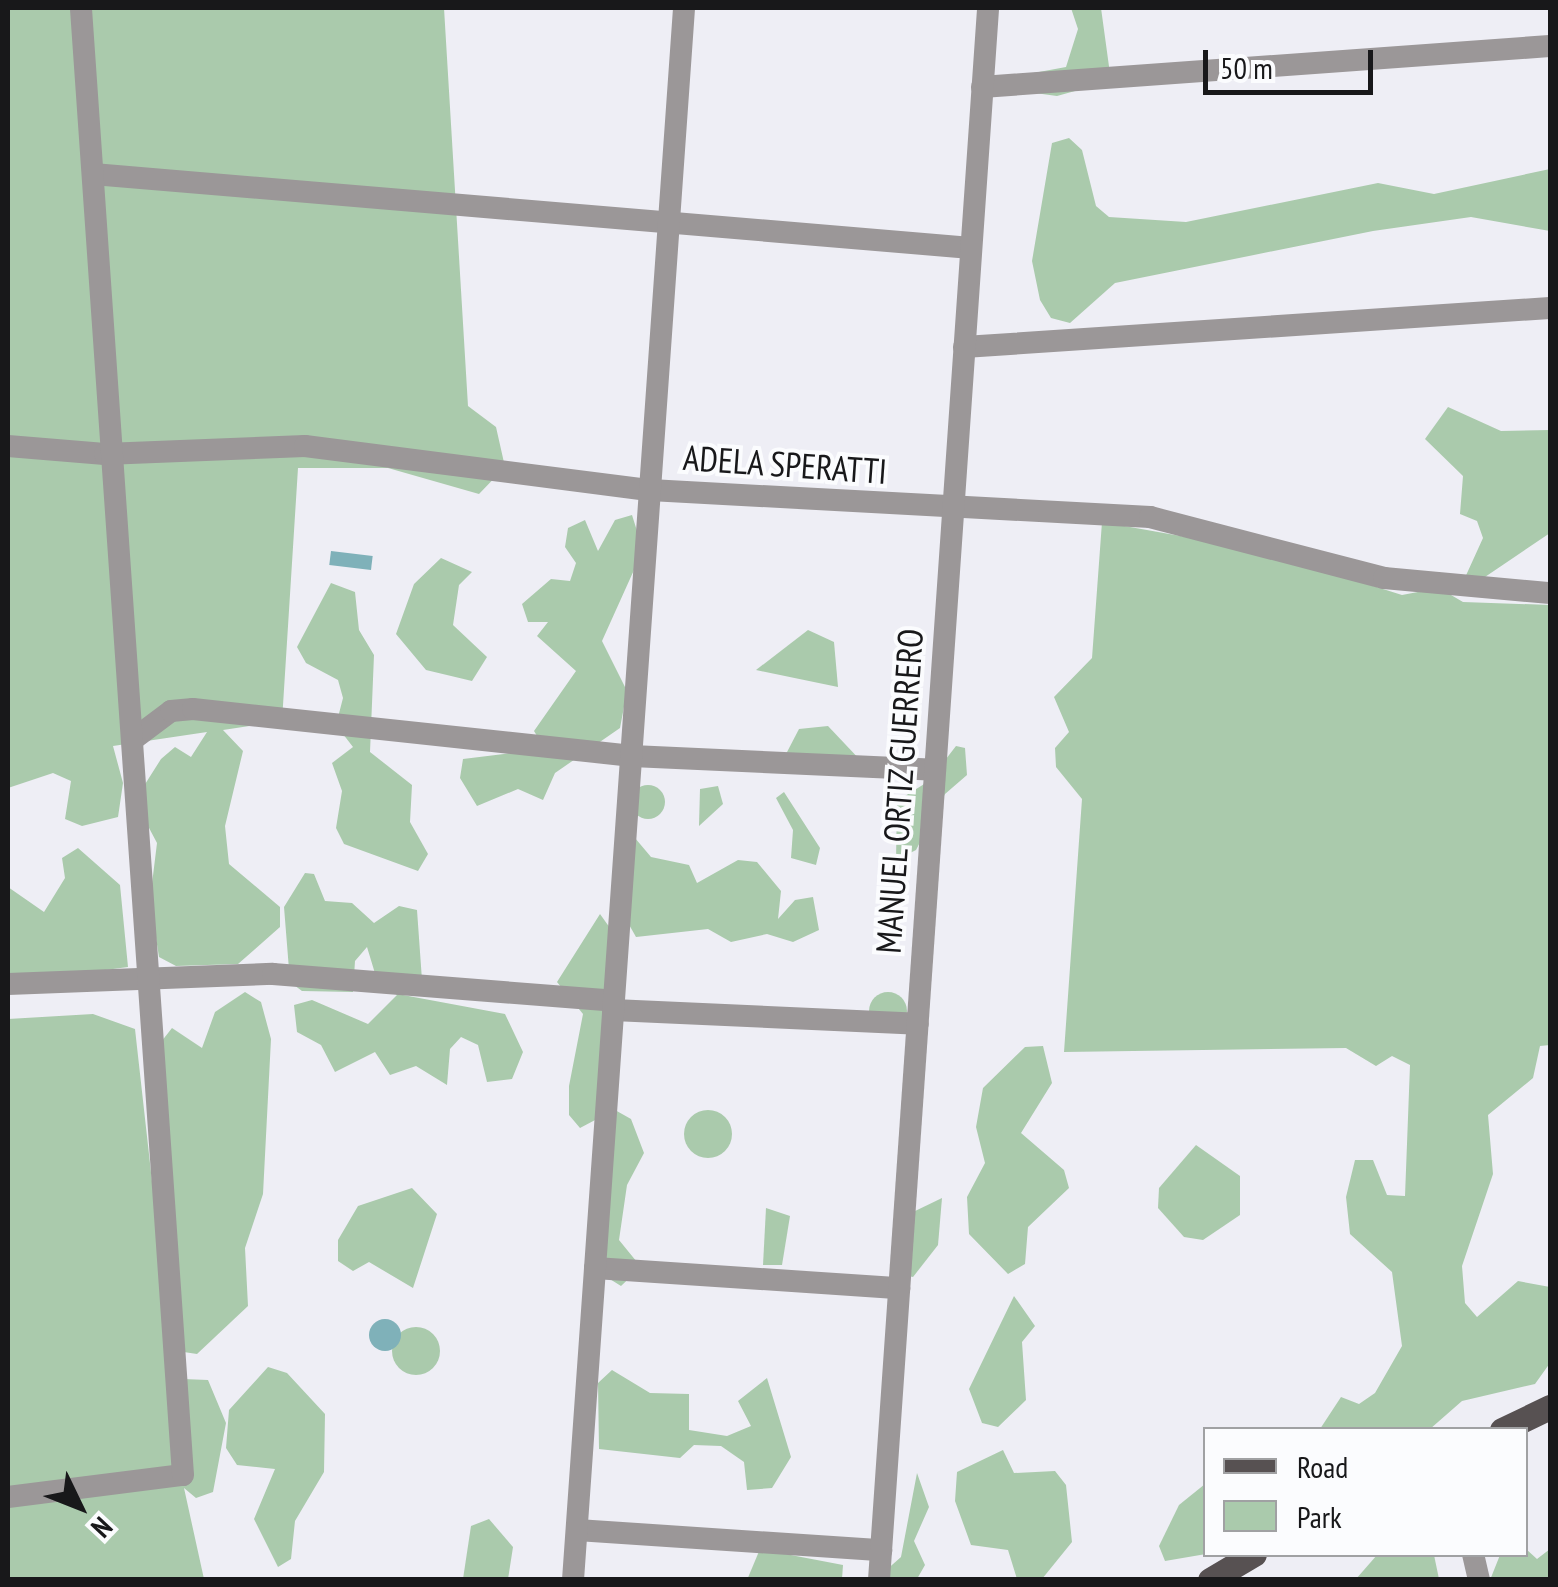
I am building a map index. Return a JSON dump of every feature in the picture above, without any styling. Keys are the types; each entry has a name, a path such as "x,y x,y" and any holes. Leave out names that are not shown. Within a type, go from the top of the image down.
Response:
{"main road":[{"path":"1508,1427 1550,1407"},
{"path":"1210,1580 1249,1557"}],"street":[{"path":"8,1496 183,1475 135,738 105,454 93,174 81,8"},
{"path":"573,1580 684,8"},
{"name":"MANUEL ORTIZ GUERRERO","path":"880,1580 988,8"},
{"path":"982,87 1550,46"},
{"path":"93,174 971,248"},
{"path":"964,346 1550,308"},
{"name":"ADELA SPERATTI","path":"8,446 105,454 306,446 650,490 953,510 1150,516 1384,578 1550,592"},
{"path":"135,738 171,712 193,708 632,756 935,770"},
{"path":"8,984 150,983 273,974 614,1006 918,1024"},
{"path":"595,1268 900,1288"},
{"path":"576,1530 882,1550"}],"green space":[{"path":"8,8 444,8 468,406 496,427 505,467 479,494 388,468 298,468 282,721 223,730 243,751 225,826 229,864 280,907 280,927 238,964 176,966 159,957 150,900 157,843 139,809 142,789 161,759 175,747 191,757 207,732 113,746 123,783 118,817 82,826 65,819 71,781 53,773 8,788"},
{"path":"1071,8 1101,8 1111,81 1057,96 1020,91 1028,74 1066,67 1078,29"},
{"path":"1069,138 1082,150 1096,206 1109,217 1186,222 1378,183 1434,194 1550,169 1550,231 1471,217 1373,231 1115,283 1070,323 1051,318 1040,300 1032,261 1052,143"},
{"path":"1448,407 1501,431 1550,430 1550,533 1482,579 1463,582 1483,538 1477,521 1460,514 1463,476 1425,439"},
{"path":"632,515 643,550 602,641 627,691 620,728 555,773 543,800 518,789 477,806 460,778 463,759 545,749 534,731 576,671 537,636 548,622 528,622 522,604 551,579 570,581 576,563 565,547 568,528 585,520 598,551 615,520"},
{"path":"1102,522 1259,550 1402,595 1439,588 1463,602 1550,605 1550,1045 1540,1046 1533,1078 1488,1115 1493,1174 1462,1266 1465,1303 1477,1317 1518,1281 1550,1287 1550,1363 1535,1384 1462,1401 1432,1427 1321,1427 1341,1397 1359,1404 1375,1393 1402,1346 1392,1272 1350,1234 1346,1197 1355,1160 1373,1160 1387,1195 1405,1196 1410,1065 1392,1056 1376,1066 1346,1048 1064,1052 1082,799 1056,767 1055,748 1069,732 1054,697 1092,658"},
{"path":"441,558 472,572 459,585 453,625 487,657 472,681 426,670 396,634 414,584"},
{"path":"331,583 355,592 359,630 374,655 370,752 412,785 410,822 428,854 418,871 344,844 336,828 342,791 332,763 353,747 336,725 343,698 338,680 306,663 297,647"},
{"path":"808,630 834,642 838,687 756,670"},
{"path":"828,726 862,762 786,754 799,729"},
{"path":"956,746 965,748 967,775 945,794 916,850 896,860 897,801 929,781"},
{"path":"648,785 660,790 665,802 660,814 648,819 636,814 631,802 636,790"},
{"path":"718,786 723,804 699,826 700,789"},
{"path":"784,792 820,848 816,865 791,858 793,830 776,798"},
{"path":"635,838 651,857 689,865 697,883 738,860 757,862 781,891 778,919 795,900 813,897 819,930 793,942 767,934 731,942 708,929 636,937 627,921"},
{"path":"78,848 120,885 128,967 8,983 8,887 44,912 65,878 62,858"},
{"path":"305,873 314,874 325,901 352,903 374,923 399,906 417,910 422,980 403,995 505,1014 523,1052 512,1079 487,1082 478,1045 461,1037 450,1049 447,1085 416,1066 390,1075 375,1052 335,1072 321,1045 297,1032 294,1005 312,1000 368,1024 397,995 377,980 367,947 355,961 353,992 302,991 290,982 284,907"},
{"path":"600,914 610,928 602,1076 597,1119 580,1128 569,1115 569,1086 583,1014 557,982"},
{"path":"245,992 261,1002 271,1039 263,1194 245,1248 248,1306 197,1354 177,1351 183,1379 208,1380 226,1423 213,1492 196,1498 184,1488 204,1579 8,1580 8,1019 93,1014 135,1029 156,1217 150,1056 172,1028 202,1048 215,1012"},
{"path":"888,992 901,998 907,1011 901,1024 888,1030 875,1024 869,1011 875,998"},
{"path":"1043,1046 1052,1083 1021,1133 1064,1170 1069,1188 1028,1227 1025,1264 1008,1274 969,1234 967,1197 985,1163 976,1127 983,1088 1025,1047"},
{"path":"615,1110 631,1119 644,1153 627,1185 619,1240 641,1267 621,1286 605,1276"},
{"path":"708,1110 725,1117 732,1134 725,1151 708,1158 691,1151 684,1134 691,1117"},
{"path":"1196,1145 1240,1176 1240,1215 1203,1240 1184,1237 1158,1208 1159,1188"},
{"path":"412,1188 437,1214 413,1288 369,1262 353,1271 338,1261 338,1240 358,1206"},
{"path":"942,1198 938,1245 913,1277 904,1275 911,1213"},
{"path":"766,1208 790,1216 782,1265 763,1265"},
{"path":"1014,1296 1035,1326 1022,1342 1026,1400 998,1427 982,1423 969,1389"},
{"path":"416,1327 433,1334 440,1351 433,1368 416,1375 399,1368 392,1351 399,1334"},
{"path":"268,1367 287,1373 325,1414 324,1472 295,1521 291,1559 278,1567 254,1519 275,1469 237,1465 226,1448 229,1410"},
{"path":"612,1370 650,1393 689,1394 689,1430 727,1436 751,1426 738,1401 767,1378 791,1457 772,1488 747,1490 744,1462 721,1446 694,1445 680,1458 599,1449 598,1383"},
{"path":"1003,1450 1014,1473 1055,1471 1066,1485 1072,1542 1042,1579 1017,1579 1008,1550 971,1545 955,1501 957,1472"},
{"path":"917,1473 929,1507 914,1541 925,1565 917,1579 875,1580 901,1557"},
{"path":"1203,1486 1203,1555 1165,1561 1159,1546 1179,1505"},
{"path":"489,1519 513,1547 508,1579 463,1579 471,1526"},
{"path":"760,1549 843,1565 842,1579 747,1580"},
{"path":"1550,1549 1550,1579 1490,1580 1499,1557 1528,1557 1528,1551 1537,1559"},
{"path":"1375,1557 1434,1557 1439,1579 1356,1579"}],"water":[{"path":"331,551 373,556 371,570 329,565"},
{"path":"385,1319 397,1323 401,1335 397,1347 385,1351 373,1347 369,1335 373,1323"}]}
